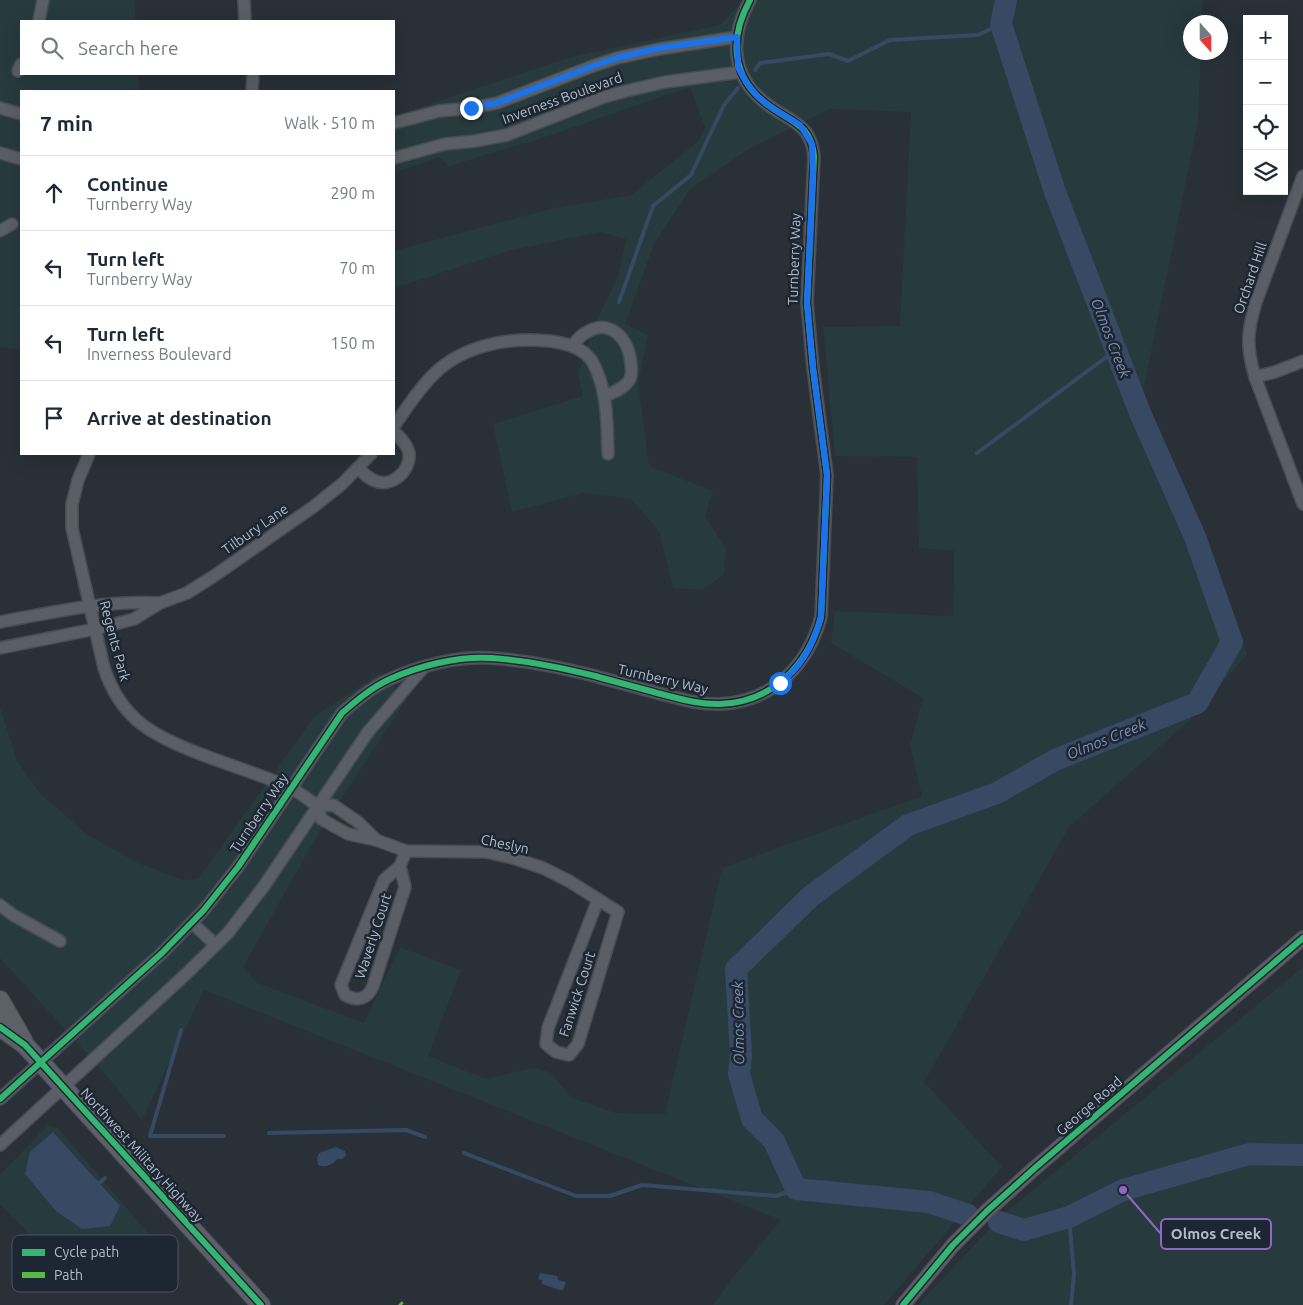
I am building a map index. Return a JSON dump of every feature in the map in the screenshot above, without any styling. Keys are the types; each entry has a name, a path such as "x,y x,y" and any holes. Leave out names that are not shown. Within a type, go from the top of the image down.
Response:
{"main road":[{"name":"Northwest Military Highway","path":"0,1000 25,1045"},
{"name":"Northwest Military Highway","path":"0,1027 25,1045 41,1062 261,1305"}],"street":[{"path":"39,20 44,0"},
{"path":"244,0 245,20"},
{"name":"Turnberry Way","path":"0,1099 192,923 238,867 342,713 364,694 388,680 424,667 467,658 490,658 580,672 694,702 720,704 747,700 774,687 790,676 801,662 816,636 821,617 827,474 813,368 807,303 813,172 812,144 800,125 769,106 757,96 746,82 738,67 737,37 744,11 750,0"},
{"name":"Inverness Boulevard","path":"395,122 439,110 471,108 497,103 617,58 659,48 737,37"},
{"name":"Inverness Boulevard","path":"395,158 445,144 507,135 604,97 626,91 665,82 741,72"},
{"path":"252,90 253,75"},
{"path":"0,108 20,114"},
{"path":"0,153 20,159"},
{"name":"Orchard Hill","path":"1303,176 1250,323 1248,340 1249,357 1255,377 1303,504"},
{"path":"0,231 12,224"},
{"path":"573,345 583,334 604,327 617,332 626,343 631,356 632,371 630,380 621,390 604,396"},
{"path":"395,425 434,373 466,352 506,341 536,340 573,345 591,360 604,396 607,411 608,454"},
{"path":"1255,377 1275,372 1303,361"},
{"path":"358,468 371,480 380,482 393,480 404,474 409,463 409,452 405,443 395,432"},
{"name":"Regents Park","path":"88,455 83,466 72,504 74,536 109,684 117,699 132,716 149,730 169,742 291,788 318,806"},
{"name":"Tilbury Lane","path":"0,648 95,629 134,618 160,603 187,593 313,507 342,484 370,455"},
{"name":"Tilbury Lane","path":"0,622 90,605 131,601 160,603"},
{"path":"0,1145 184,976 228,933 264,886 368,732 424,667"},
{"name":"Cheslyn","path":"376,840 358,822 333,805 318,806 321,819 348,834 376,840 406,851 486,852 513,858 543,868 569,881 618,912"},
{"name":"Waverly Court","path":"400,866 405,887 373,986 370,993 363,998 353,1000 345,995 342,985 343,980 384,880 400,866 406,851"},
{"name":"Fanwick Court","path":"598,900 548,1028 546,1044 556,1052 569,1055 578,1044 618,912"},
{"path":"0,905 13,915 60,941"},
{"path":"192,923 216,945"},
{"name":"George Road","path":"903,1305 953,1245 987,1211 1303,938"}],"green space":[{"path":"0,0 135,0 135,20 20,20 20,75 138,75 139,90 20,90 20,350 0,347"},
{"path":"744,0 1203,0 1202,15 1183,15 1183,60 1201,60 1198,121 1143,392 1247,654 1190,720 1069,827 924,1082 1002,1167 884,1305 713,1305 734,1276 781,1220 204,990 142,1120 102,1070 0,958 0,707 17,761 40,793 85,833 138,863 183,880 198,879 315,716 380,673 406,700 315,839 243,967 257,983 364,1023 400,947 461,970 428,1056 486,1079 533,1068 550,1072 572,1098 616,1113 665,1114 722,868 922,796 910,745 923,698 831,643 835,611 953,616 954,551 919,548 917,457 835,456 823,327 900,326 911,112 830,109 752,147 690,189 654,244 625,324 648,335 638,383 649,466 713,491 705,516 726,549 724,574 702,590 673,588 659,531 631,499 583,493 512,512 493,424 583,396 578,373 598,317 618,277 626,239 600,232 508,251 395,288 395,251 550,209 631,195 699,141 705,127 690,87 545,137 449,166 439,157 395,173 395,116 571,57 720,25"},
{"path":"1303,967 1303,1305 919,1305 1004,1214"},
{"path":"47,1126 58,1128 149,1235 30,1235 0,1204 0,1175"}],"water":[{"path":"53,1132 120,1206 110,1226 82,1229 56,1211 25,1174 30,1152"},
{"path":"336,1147 345,1151 346,1156 342,1159 337,1159 329,1165 318,1165 317,1158 319,1153"},
{"path":"540,1273 557,1276 558,1280 566,1282 563,1290 542,1284 542,1280 538,1279"}],"waterway":[{"name":"Olmos Creek","path":"968,1215 929,1202 796,1189 774,1141 752,1119 739,1074 741,1055 736,969 811,896 908,825 997,793 1055,760 1197,703 1232,642 1195,537 1140,413 1055,192 1001,24 1006,0"},
{"path":"755,70 760,63 829,54 848,61 890,40 978,35 1001,24"},
{"path":"619,302 653,206 691,175 724,105 738,88"},
{"path":"977,453 1116,350"},
{"path":"181,1030 150,1136 224,1136"},
{"path":"269,1133 406,1130 425,1137"},
{"path":"464,1153 576,1196 610,1196 642,1185 776,1196 796,1189"},
{"name":"Olmos Creek","path":"999,1222 1024,1230 1069,1217 1123,1190 1249,1154 1303,1155"},
{"path":"97,1185 105,1178"},
{"path":"1069,1217 1074,1274 1071,1305"}],"cycle path":[{"path":"0,1099 162,953 203,911 238,867 342,713 382,683 412,670 451,660 491,658 557,667 688,701 720,704 739,702 772,688 786,678 807,651 821,617 827,475 813,368 807,303 814,156 809,137 804,130 768,105 756,94 747,83 741,70 737,57 737,43 743,14 750,0"},
{"path":"903,1305 953,1245 987,1211 1303,938"},
{"path":"0,1027 25,1045 261,1305"}],"place":[{"name":"Olmos Creek","path":"1123,1190"}],"route":[{"path":"471,108 497,103 617,58 659,48 737,37 738,67 746,82 757,96 769,106 800,125 807,134 812,144 814,156 807,303 813,368 827,474 821,617 816,636 801,662 790,676 780,683"}]}
